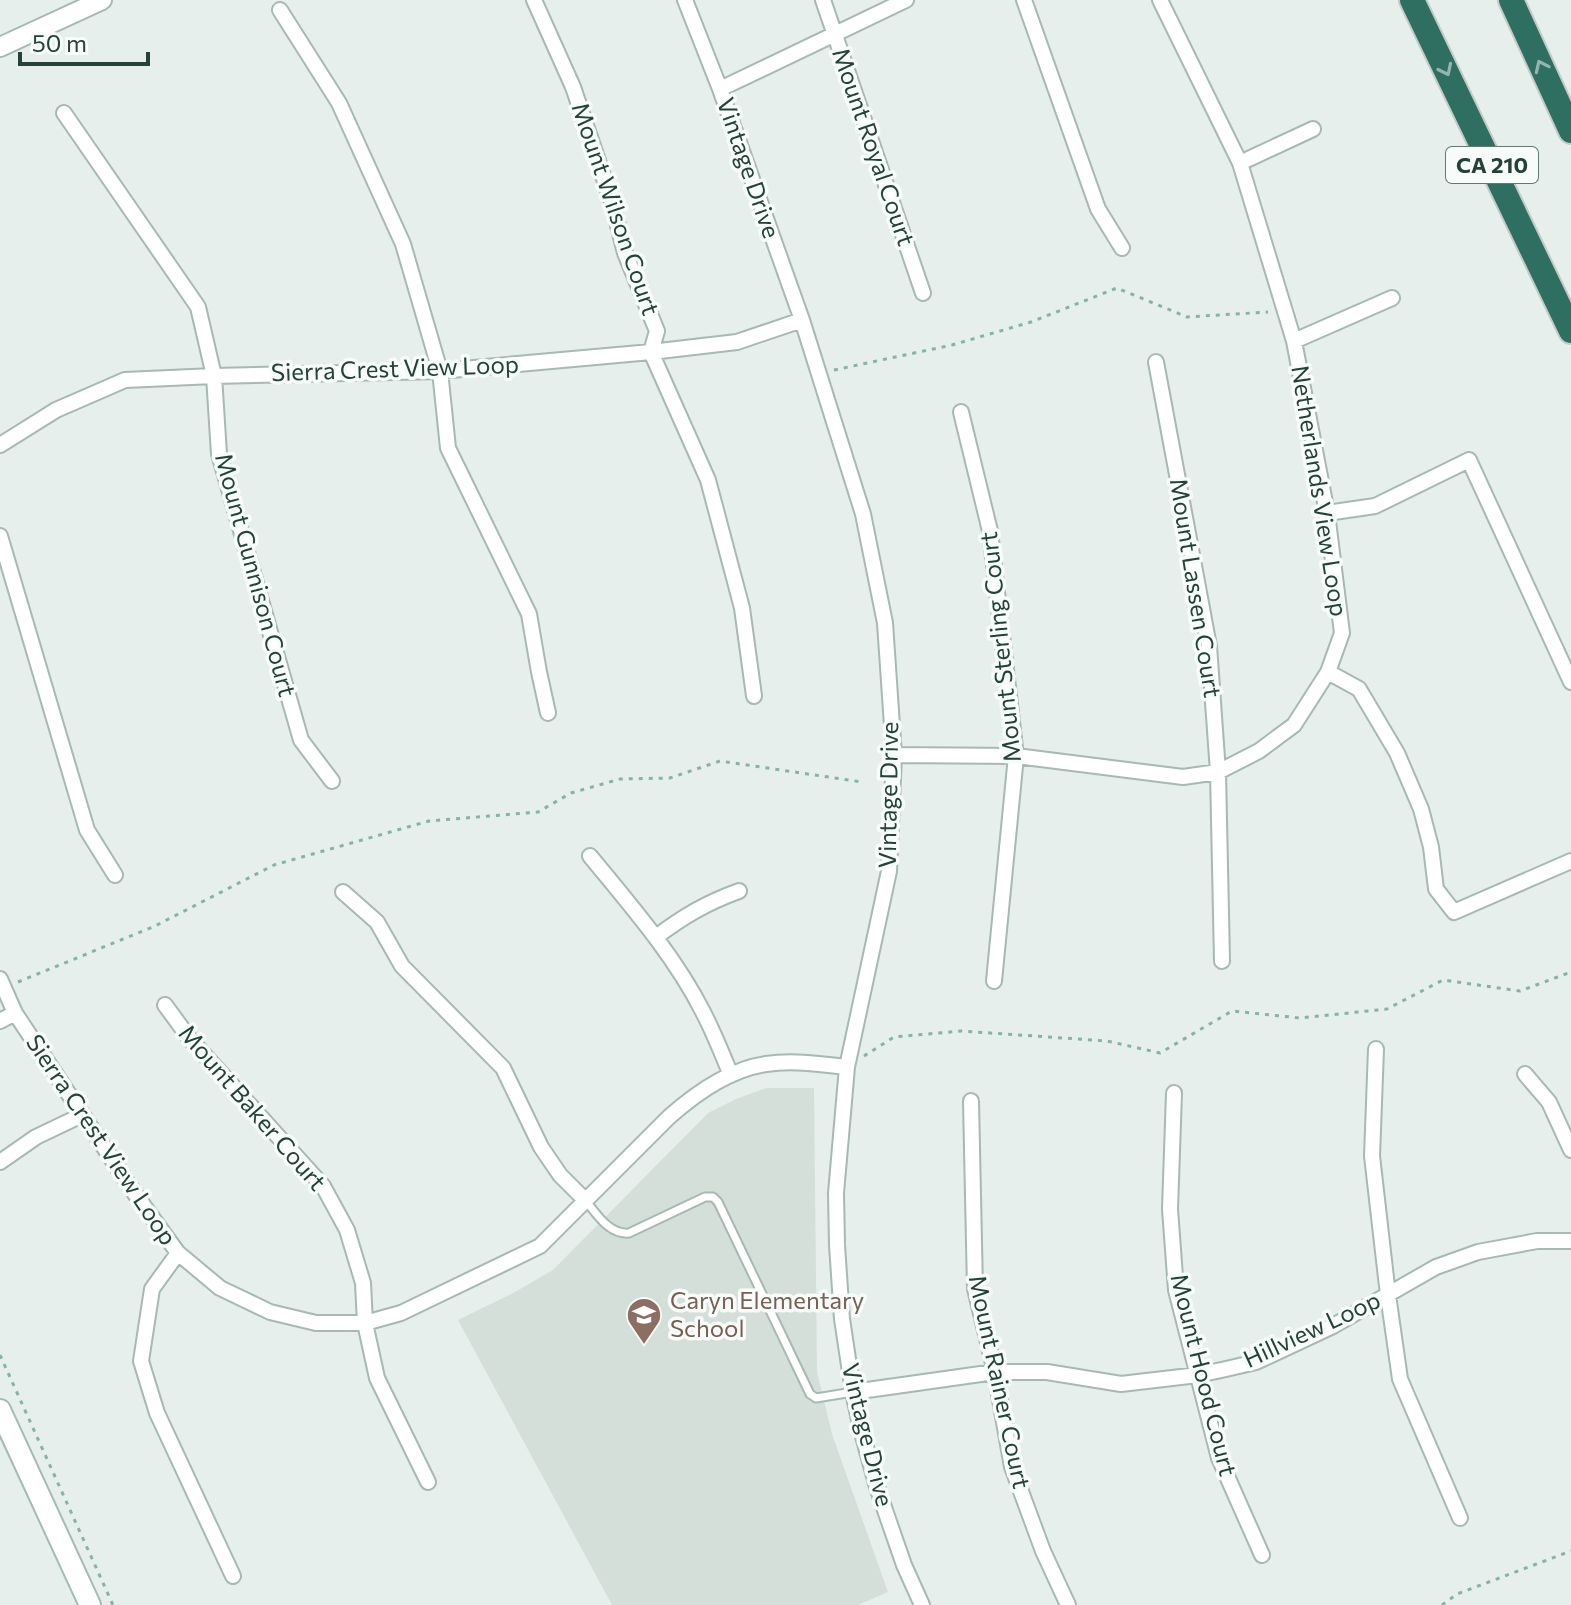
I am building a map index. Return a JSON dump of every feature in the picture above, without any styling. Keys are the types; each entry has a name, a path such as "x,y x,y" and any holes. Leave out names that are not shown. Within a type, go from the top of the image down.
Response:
{"highway":[{"name":"CA 210","path":"1412,0 1571,331"},
{"path":"1511,0 1571,131"}],"main road":[{"path":"0,1410 90,1605"}],"street":[{"path":"0,47 102,0"},
{"name":"Mount Wilson Court","path":"534,0 573,87 612,202 625,253 657,331 651,352 708,480 742,608 754,696"},
{"name":"Vintage Drive","path":"685,0 802,320 863,514 885,623 894,755 889,871 847,1067 836,1219 842,1319 853,1392 877,1487 904,1565 922,1605"},
{"name":"Mount Royal Court","path":"823,0 923,293"},
{"path":"720,89 906,0"},
{"path":"1024,0 1098,209 1122,248"},
{"name":"Netherlands View Loop","path":"894,755 1016,756 1183,777 1218,772 1259,751 1294,725 1328,672 1342,633 1327,513 1294,341 1240,163 1160,0"},
{"path":"280,10 339,103 403,244 440,371 448,448 529,614 548,713"},
{"name":"Mount Gunnison Court","path":"64,113 198,307 214,376 219,454 301,740 332,781"},
{"path":"1240,163 1313,129"},
{"path":"1294,341 1392,298"},
{"name":"Sierra Crest View Loop","path":"0,445 56,410 125,380 440,371 737,342 802,320"},
{"name":"Mount Lassen Court","path":"1156,362 1209,646 1218,772 1222,961"},
{"name":"Mount Sterling Court","path":"961,412 990,531 1016,756 994,981"},
{"path":"1327,513 1375,506 1469,460 1571,682"},
{"path":"0,536 87,830 115,875"},
{"path":"1328,672 1359,689 1397,753 1421,809 1431,847 1436,889 1454,912 1571,861"},
{"path":"590,856 656,937 703,1012 731,1075"},
{"path":"656,937 710,901 739,891"},
{"path":"343,892 377,922 402,966 503,1068 541,1147 560,1175 585,1200"},
{"name":"Sierra Crest View Loop","path":"2,984 15,1013 178,1253 220,1288 270,1312 316,1323 365,1323 401,1313 540,1246 690,1098 731,1075 763,1064 794,1062 847,1067"},
{"name":"Mount Baker Court","path":"165,1005 190,1039 323,1186 347,1230 363,1283 365,1323 377,1378 428,1482"},
{"path":"0,1021 15,1013"},
{"path":"1376,1049 1372,1156 1400,1379 1460,1518"},
{"path":"1525,1074 1549,1102 1571,1150"},
{"name":"Mount Hood Court","path":"1174,1093 1170,1209 1176,1290 1219,1458 1262,1555"},
{"name":"Mount Rainer Court","path":"971,1101 975,1289 995,1372 1012,1467 1043,1551 1068,1605"},
{"path":"0,1162 36,1137 82,1115"},
{"name":"Hillview Loop","path":"853,1392 995,1372 1047,1372 1121,1384 1198,1375 1256,1362 1333,1326 1436,1267 1478,1252 1537,1241 1571,1241"},
{"path":"178,1253 152,1289 141,1361 157,1413 233,1576"}],"lane":[{"path":"585,1200 619,1234 629,1233 705,1197 713,1197 810,1394 816,1398 853,1392"}],"path":[{"path":"819,373 952,345 1031,322 1117,288 1187,317 1285,311"},
{"path":"2,984 155,926 274,865 429,821 538,812 571,793 620,779 670,778 720,761 862,782"},
{"path":"847,1067 894,1037 961,1031 1107,1041 1160,1053 1232,1011 1300,1018 1387,1009 1443,980 1520,991 1571,972"},
{"path":"0,1355 113,1605"},
{"path":"1442,1605 1457,1594 1571,1551"}],"shaded area":[{"name":"Caryn Elementary School","path":"766,1088 814,1088 817,1372 832,1434 888,1592 858,1605 612,1605 458,1320 553,1270 708,1113"}],"place":[{"name":"Caryn Elementary School","path":"644,1346"}]}
